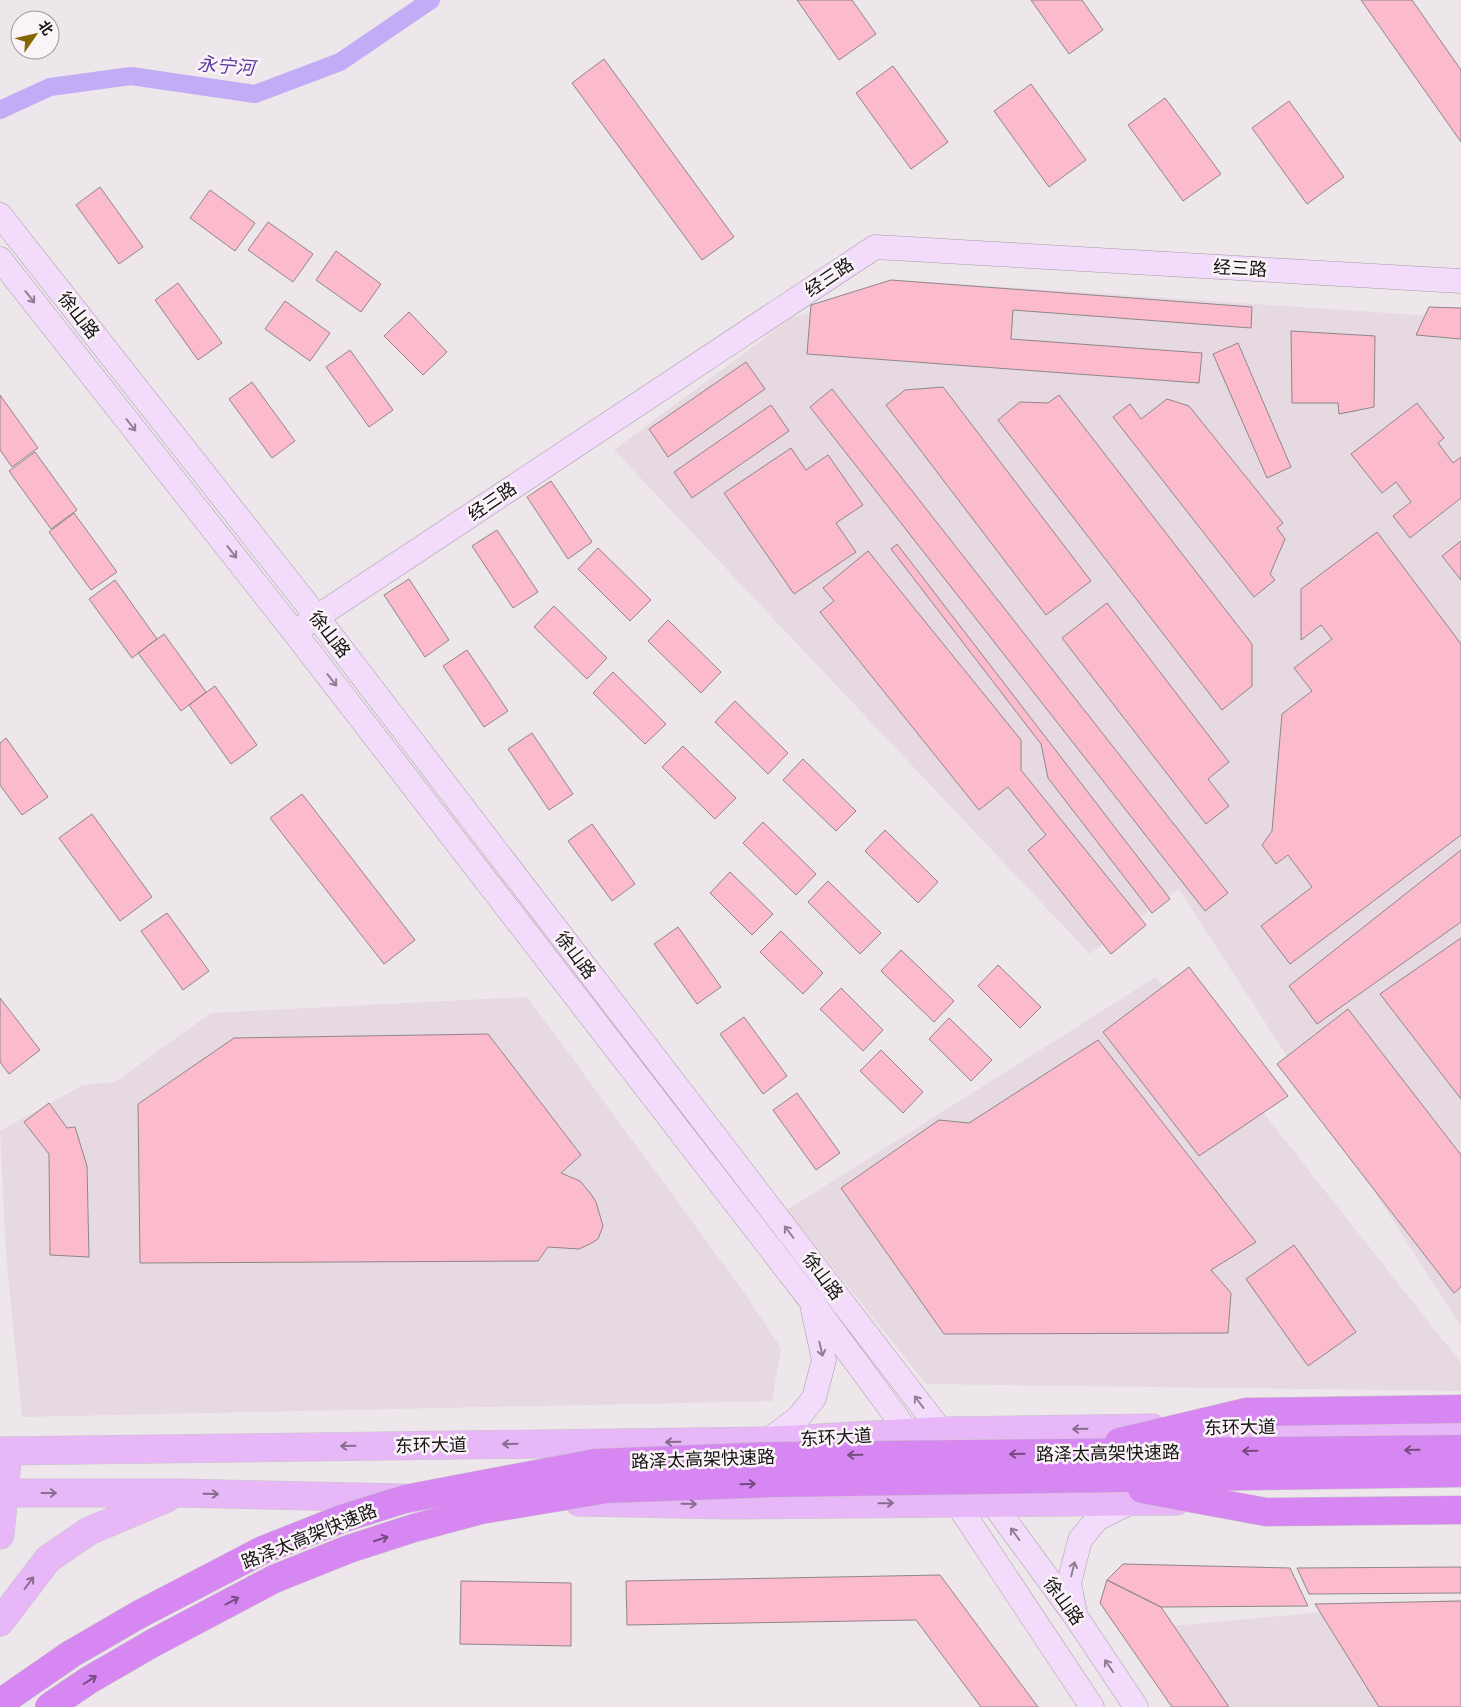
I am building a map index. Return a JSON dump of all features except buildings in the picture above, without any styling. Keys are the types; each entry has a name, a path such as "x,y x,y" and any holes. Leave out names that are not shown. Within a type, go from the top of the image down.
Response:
{"highway":[{"path":"1069,1453 1246,1412 1461,1409"},
{"name":"路泽太高架快速路","path":"1,1706 71,1654 131,1618 263,1550 344,1518 405,1499 595,1463 773,1456 1461,1449"},
{"name":"路泽太高架快速路","path":"49,1707 89,1680 153,1642 274,1579 358,1546 414,1528 481,1510 607,1489 785,1483 1461,1473"},
{"path":"1082,1478 1266,1512 1461,1510"}],"main road":[{"name":"徐山路","path":"0,215 317,617 942,1431 992,1503 1076,1617 1136,1707"},
{"name":"经三路","path":"294,632 875,247 1461,280"},
{"name":"徐山路","path":"0,259 294,632 811,1301 957,1502 1092,1707"},
{"path":"767,1441 798,1418 814,1398 824,1360 811,1301"},
{"name":"东环大道","path":"4,1450 767,1441 942,1431 1461,1424"},
{"path":"0,1536 4,1450"},
{"path":"2,1493 178,1493 729,1505 1461,1498"},
{"path":"0,1622 48,1559 89,1531 178,1493"},
{"path":"1076,1617 1069,1583 1080,1540 1097,1519 1131,1502"}],"shaded area":[{"path":"931,282 1461,318 1461,1326 1179,889 1090,954 614,450 793,317"},
{"path":"1156,977 1461,1363 1461,1391 926,1384 787,1210"},
{"path":"527,997 741,1288 781,1348 772,1401 22,1417 6,1252 0,1131 83,1085 115,1082 211,1013"},
{"path":"1461,1599 1461,1707 1176,1707 1130,1630"}],"waterway":[{"name":"永宁河","path":"0,110 50,87 131,76 255,94 340,62 431,0"}]}
